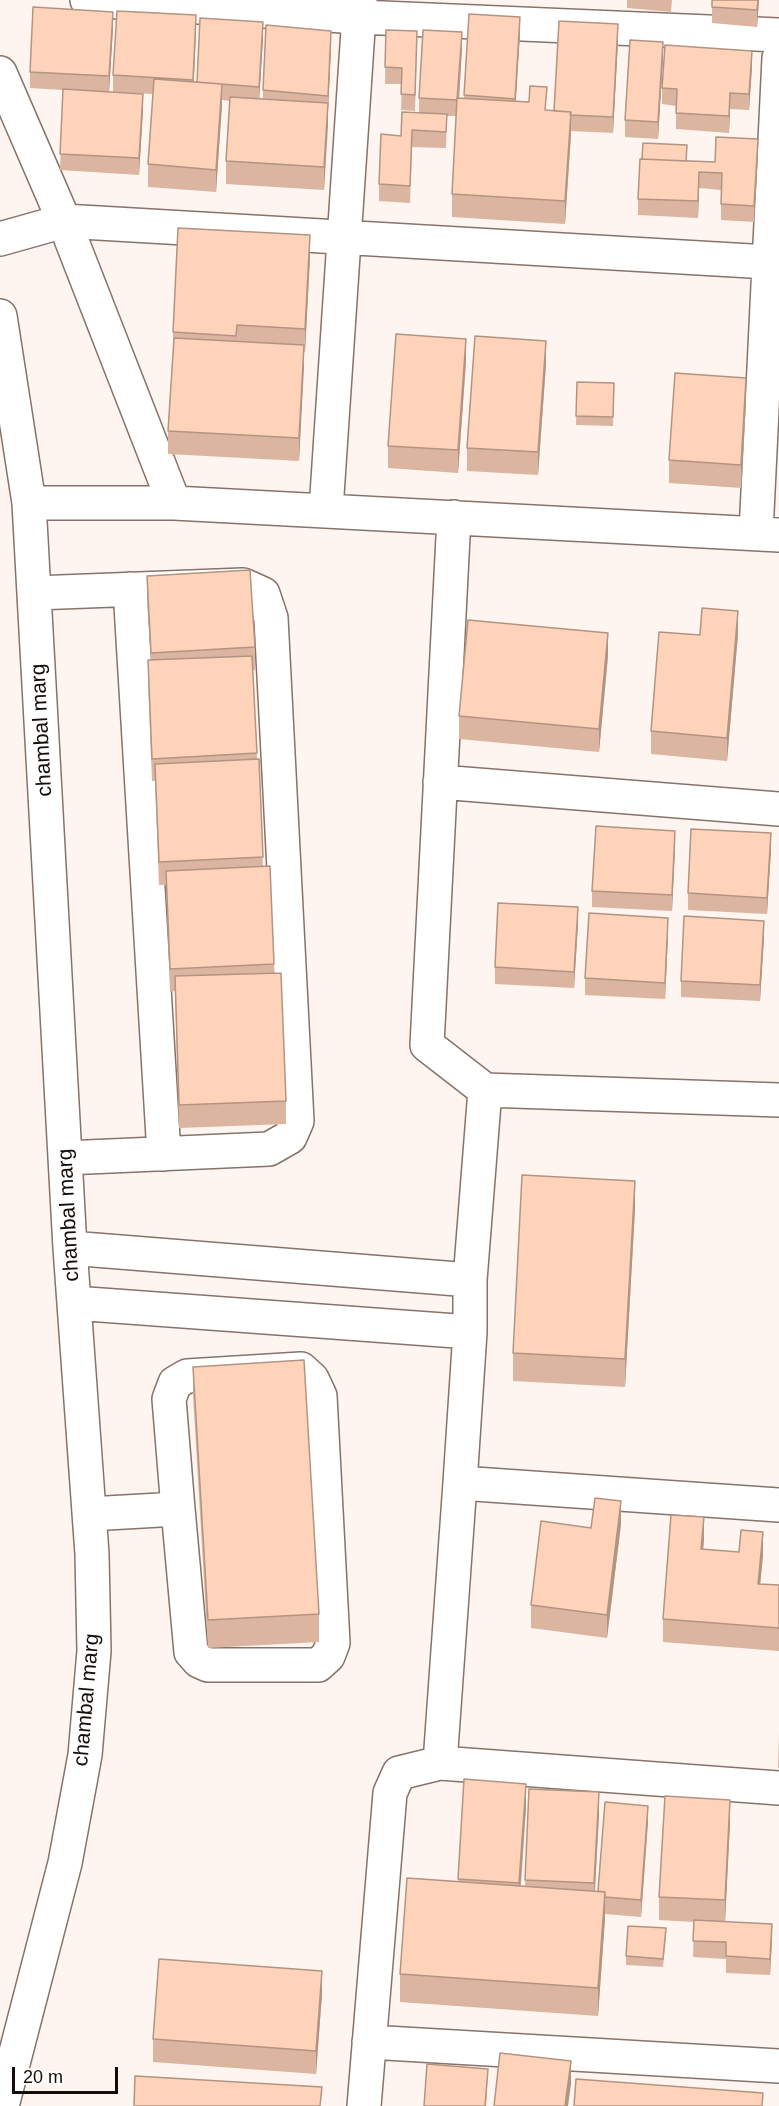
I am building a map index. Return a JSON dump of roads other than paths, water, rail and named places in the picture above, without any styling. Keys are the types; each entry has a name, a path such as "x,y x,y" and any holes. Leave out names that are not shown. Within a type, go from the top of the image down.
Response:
{"street":[{"path":"87,0 360,8 779,35"},
{"path":"326,510 360,8"},
{"path":"29,503 174,503 768,534 768,262 779,58"},
{"path":"0,73 64,221 174,503"},
{"path":"0,239 64,221 768,262"},
{"name":"chambal marg","path":"0,316 29,503 70,1248 92,1554 94,1651 85,1755 65,1863 2,2106"},
{"path":"454,516 427,1044 485,1090 779,1100"},
{"path":"35,593 243,585 263,594 272,618 297,1121 290,1137 269,1149 65,1158"},
{"path":"130,589 164,1154"},
{"path":"440,782 779,809"},
{"path":"440,1763 470,1332 470,1280 485,1090"},
{"path":"70,1248 470,1280"},
{"path":"74,1303 470,1332"},
{"path":"301,1369 312,1379 320,1396 333,1643 328,1656 318,1665 208,1665 199,1661 191,1652 178,1509 169,1399 175,1383 187,1376 301,1369"},
{"path":"460,1483 779,1505"},
{"path":"89,1514 178,1509"},
{"path":"364,2106 390,1792 399,1773 440,1763 779,1788"},
{"path":"369,2042 779,2066"}]}
